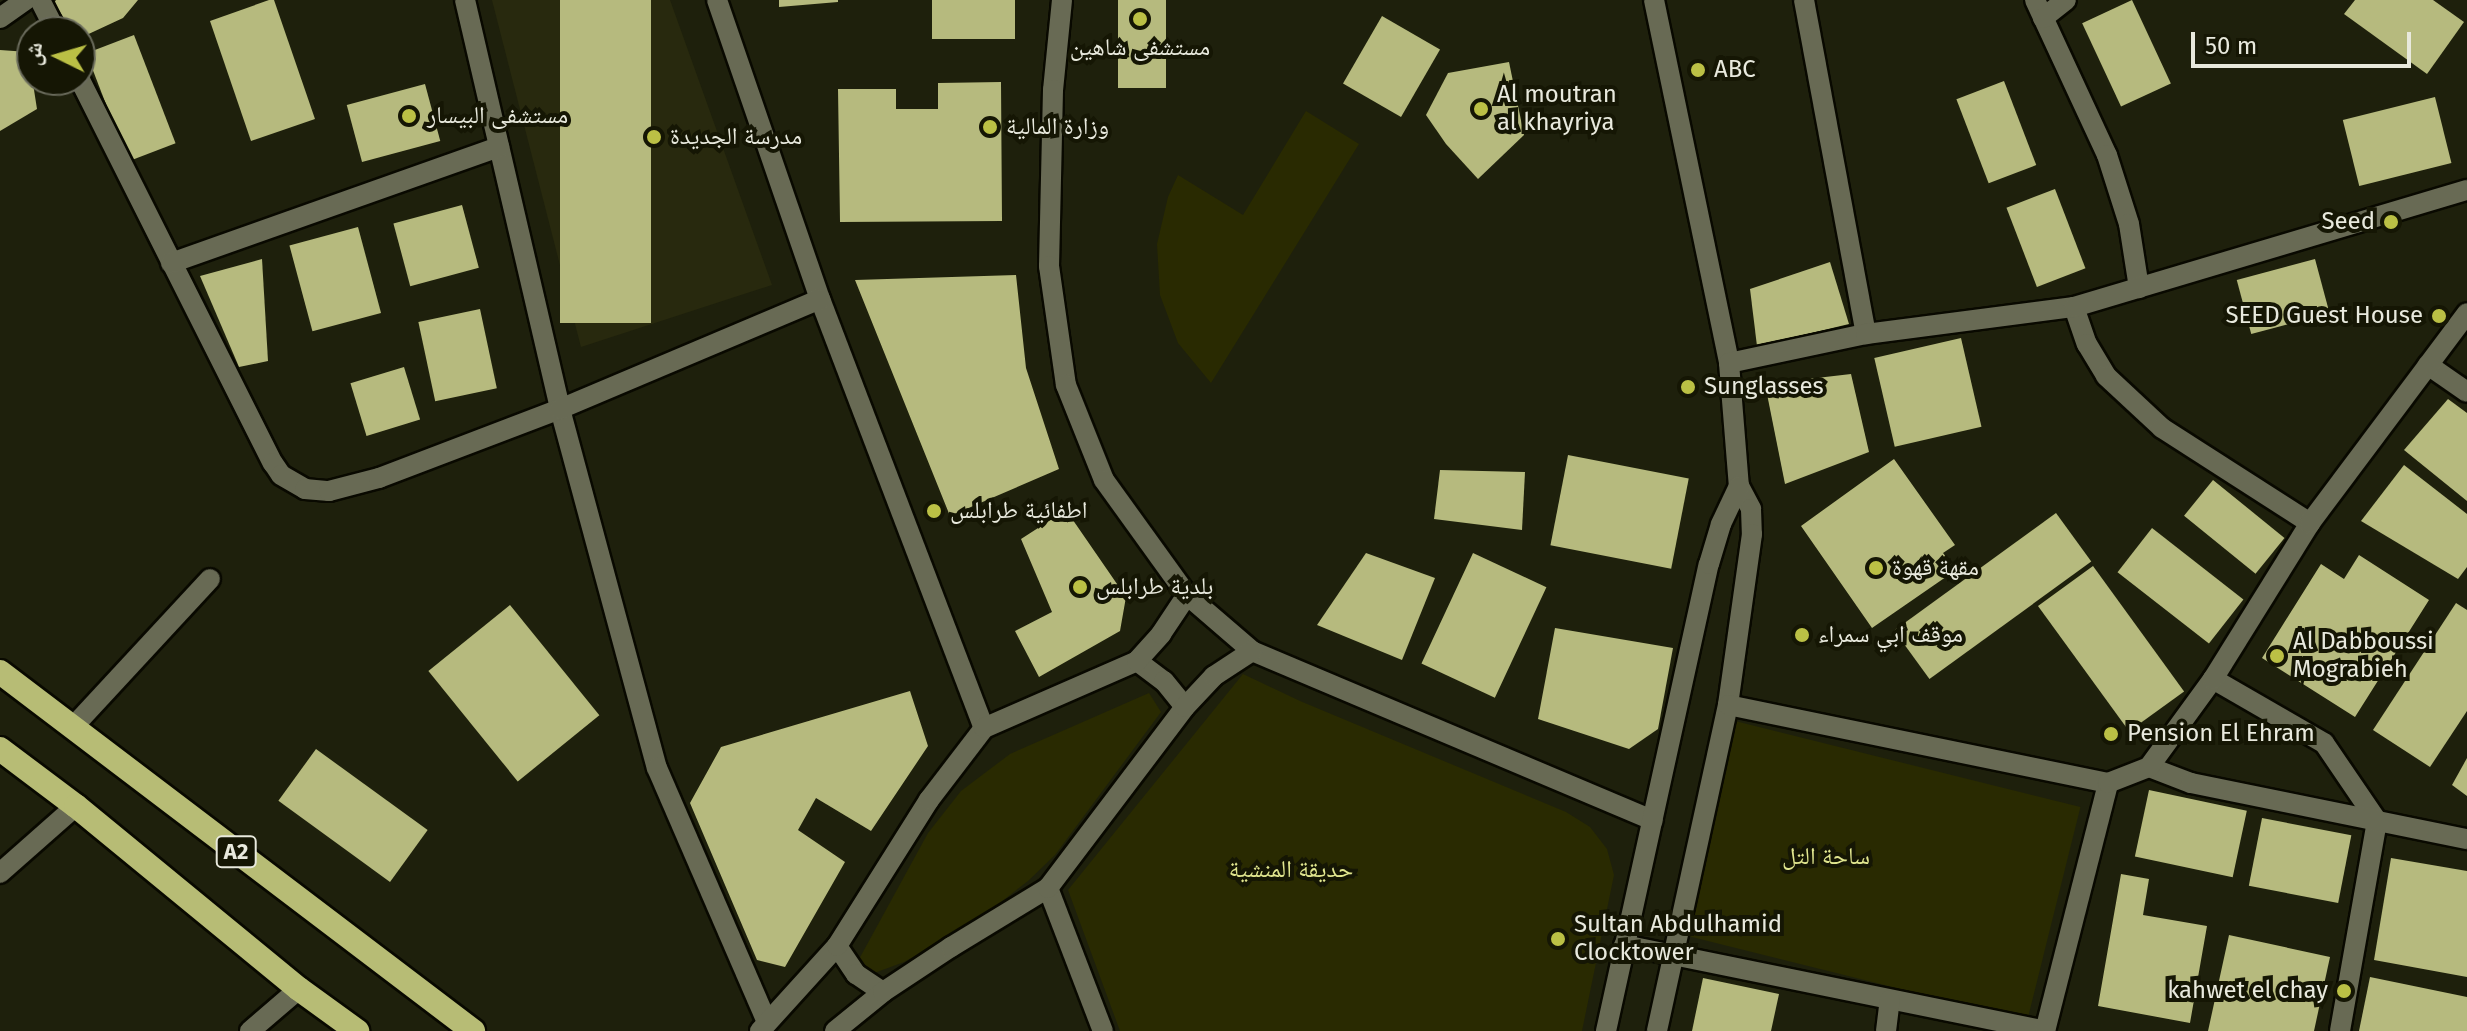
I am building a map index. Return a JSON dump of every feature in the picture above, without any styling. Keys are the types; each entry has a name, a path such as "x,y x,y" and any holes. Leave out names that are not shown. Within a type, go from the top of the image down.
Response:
{"highway":[{"name":"A2","path":"0,672 473,1031"},
{"path":"0,749 76,806 299,989 357,1031"}],"street":[{"path":"0,18 26,0"},
{"path":"465,0 560,409 657,768 763,1027 837,946 929,800 984,728 1137,661 1161,634 1187,595"},
{"path":"717,0 820,299 984,728"},
{"path":"1062,0 1053,90 1049,266 1066,385 1104,480 1187,595 1252,651 1653,820"},
{"path":"1654,0 1729,363 1739,486 1751,509 1752,534 1728,705 1657,1031"},
{"path":"1804,0 1866,334"},
{"path":"2066,0 2039,9 2107,155 2129,224 2139,288"},
{"path":"88,96 273,463 281,475 305,489 329,491 379,478 560,409 820,299"},
{"path":"171,263 499,147"},
{"path":"1729,363 1866,334 2074,307 2467,190"},
{"path":"2074,307 2087,344 2106,376 2151,418 2310,523"},
{"path":"1728,705 2108,783 2149,767 2213,679 2310,523 2467,313"},
{"path":"2428,365 2467,392"},
{"path":"1606,1031 1709,564 1721,524 1739,486"},
{"path":"72,728 210,579"},
{"path":"842,1028 883,992 1048,888 1185,707 1214,676 1252,651"},
{"path":"1137,661 1164,681 1185,707"},
{"path":"2213,679 2324,743 2377,821 2340,1031"},
{"path":"2149,767 2191,783 2467,839"},
{"path":"1624,945 2045,1031 2108,783"},
{"path":"0,873 76,806"},
{"path":"1048,888 1103,1031"},
{"path":"837,946 856,974 883,992"},
{"path":"250,1031 299,989"},
{"path":"1886,1031 1890,1000"}],"shaded area":[{"path":"492,0 670,0 772,285 581,347"}],"green space":[{"path":"1306,111 1359,144 1211,383 1178,343 1160,295 1157,244 1168,197 1178,175 1243,215"},
{"name":"حديقة المنشية","path":"1243,674 1300,701 1566,812 1590,827 1607,849 1614,875 1582,1031 1120,1031 1068,890"},
{"path":"1149,693 1161,712 1055,855 1028,881 969,927 904,962 869,975 858,961 928,833 961,791 1010,754"},
{"name":"ساحة التل","path":"1735,721 2080,807 2027,1021 1682,934"}],"building":[{"path":"56,0 138,0 123,18 96,31 96,16 63,16 54,3"},
{"path":"274,0 315,119 251,141 210,21"},
{"path":"560,0 651,0 651,323 560,323"},
{"path":"779,0 838,0 838,2 779,7"},
{"path":"932,0 1015,0 1015,39 932,39"},
{"path":"1118,0 1166,0 1166,88 1118,88"},
{"path":"2132,0 2171,83 2121,107 2082,23"},
{"path":"2355,0 2433,0 2464,22 2427,74 2344,14"},
{"path":"1382,16 1440,50 1401,117 1343,84"},
{"path":"134,35 176,143 128,162 96,78 96,50"},
{"path":"0,50 16,51 16,96 35,96 37,109 0,131"},
{"path":"1509,62 1524,135 1478,179 1446,144 1426,115 1448,73"},
{"path":"2004,81 2036,165 1989,183 1956,99"},
{"path":"1001,82 1002,221 840,222 838,89 896,89 896,109 938,109 938,83"},
{"path":"425,84 440,141 362,162 347,105"},
{"path":"2435,97 2451,163 2359,186 2343,120"},
{"path":"2055,189 2085,268 2037,287 2006,208"},
{"path":"462,205 479,268 410,286 393,223"},
{"path":"358,227 381,313 312,331 289,245"},
{"path":"262,259 268,361 239,367 200,276"},
{"path":"2315,259 2329,313 2251,334 2237,280"},
{"path":"1830,262 1849,324 1757,346 1750,289"},
{"path":"1016,275 1026,368 1059,469 950,516 855,280"},
{"path":"480,309 497,388 435,401 418,322"},
{"path":"1961,338 1981,427 1895,447 1874,358"},
{"path":"404,367 420,420 367,436 350,383"},
{"path":"1851,374 1869,452 1785,484 1765,384"},
{"path":"2448,399 2467,413 2467,501 2404,450"},
{"path":"1568,455 1689,478 1671,569 1550,545"},
{"path":"1894,459 1955,545 1943,553 1956,570 1872,628 1801,526"},
{"path":"2404,465 2467,514 2467,567 2458,579 2361,521"},
{"path":"1440,470 1525,472 1522,530 1434,519"},
{"path":"2213,480 2284,538 2256,574 2184,516"},
{"path":"1066,510 1126,597 1120,631 1039,677 1015,631 1052,612 1021,539"},
{"path":"2056,513 2091,562 1929,679 1894,631"},
{"path":"2152,528 2243,599 2209,644 2118,572"},
{"path":"1366,553 1435,578 1402,660 1317,625"},
{"path":"1473,553 1546,587 1495,698 1421,664"},
{"path":"2359,555 2429,600 2355,717 2262,658 2321,564 2344,579"},
{"path":"2093,566 2184,691 2129,731 2038,606"},
{"path":"2456,603 2467,610 2467,711 2430,767 2373,730"},
{"path":"510,605 599,715 518,781 428,671"},
{"path":"1555,628 1673,648 1658,729 1629,749 1538,719"},
{"path":"910,691 928,746 871,831 816,798 798,830 845,862 785,967 757,960 690,803 721,747"},
{"path":"316,749 428,830 390,882 278,801"},
{"path":"2467,758 2467,796 2452,785"},
{"path":"2149,790 2247,811 2233,877 2135,857"},
{"path":"2262,818 2351,835 2338,903 2249,886"},
{"path":"2391,858 2467,871 2467,977 2374,960"},
{"path":"2121,874 2149,879 2143,915 2207,926 2190,1023 2098,1006"},
{"path":"2229,935 2330,957 2314,1031 2208,1031"},
{"path":"2370,977 2467,997 2467,1031 2359,1031"},
{"path":"1703,978 1779,994 1771,1031 1692,1031"}],"place":[{"name":"مستشفى شاهين","path":"1140,19"},
{"name":"ABC","path":"1698,70"},
{"name":"Al moutran al khayriya","path":"1481,109"},
{"name":"مستشفی البيسار","path":"409,116"},
{"name":"وزارة المالية","path":"990,127"},
{"name":"مدرسة الجديدة","path":"654,137"},
{"name":"Seed","path":"2391,222"},
{"name":"SEED Guest House","path":"2439,316"},
{"name":"Sunglasses","path":"1688,387"},
{"name":"اطفائية طرابلس","path":"934,511"},
{"name":"مقهة قهوة","path":"1876,568"},
{"name":"بلدية طرابلس","path":"1080,587"},
{"name":"موقف ابي سمراء","path":"1802,635"},
{"name":"Al Dabboussi Mograbieh","path":"2277,656"},
{"name":"Pension El Ehram","path":"2111,734"},
{"name":"Sultan Abdulhamid Clocktower","path":"1558,939"},
{"name":"kahwet el chay","path":"2344,991"}]}
